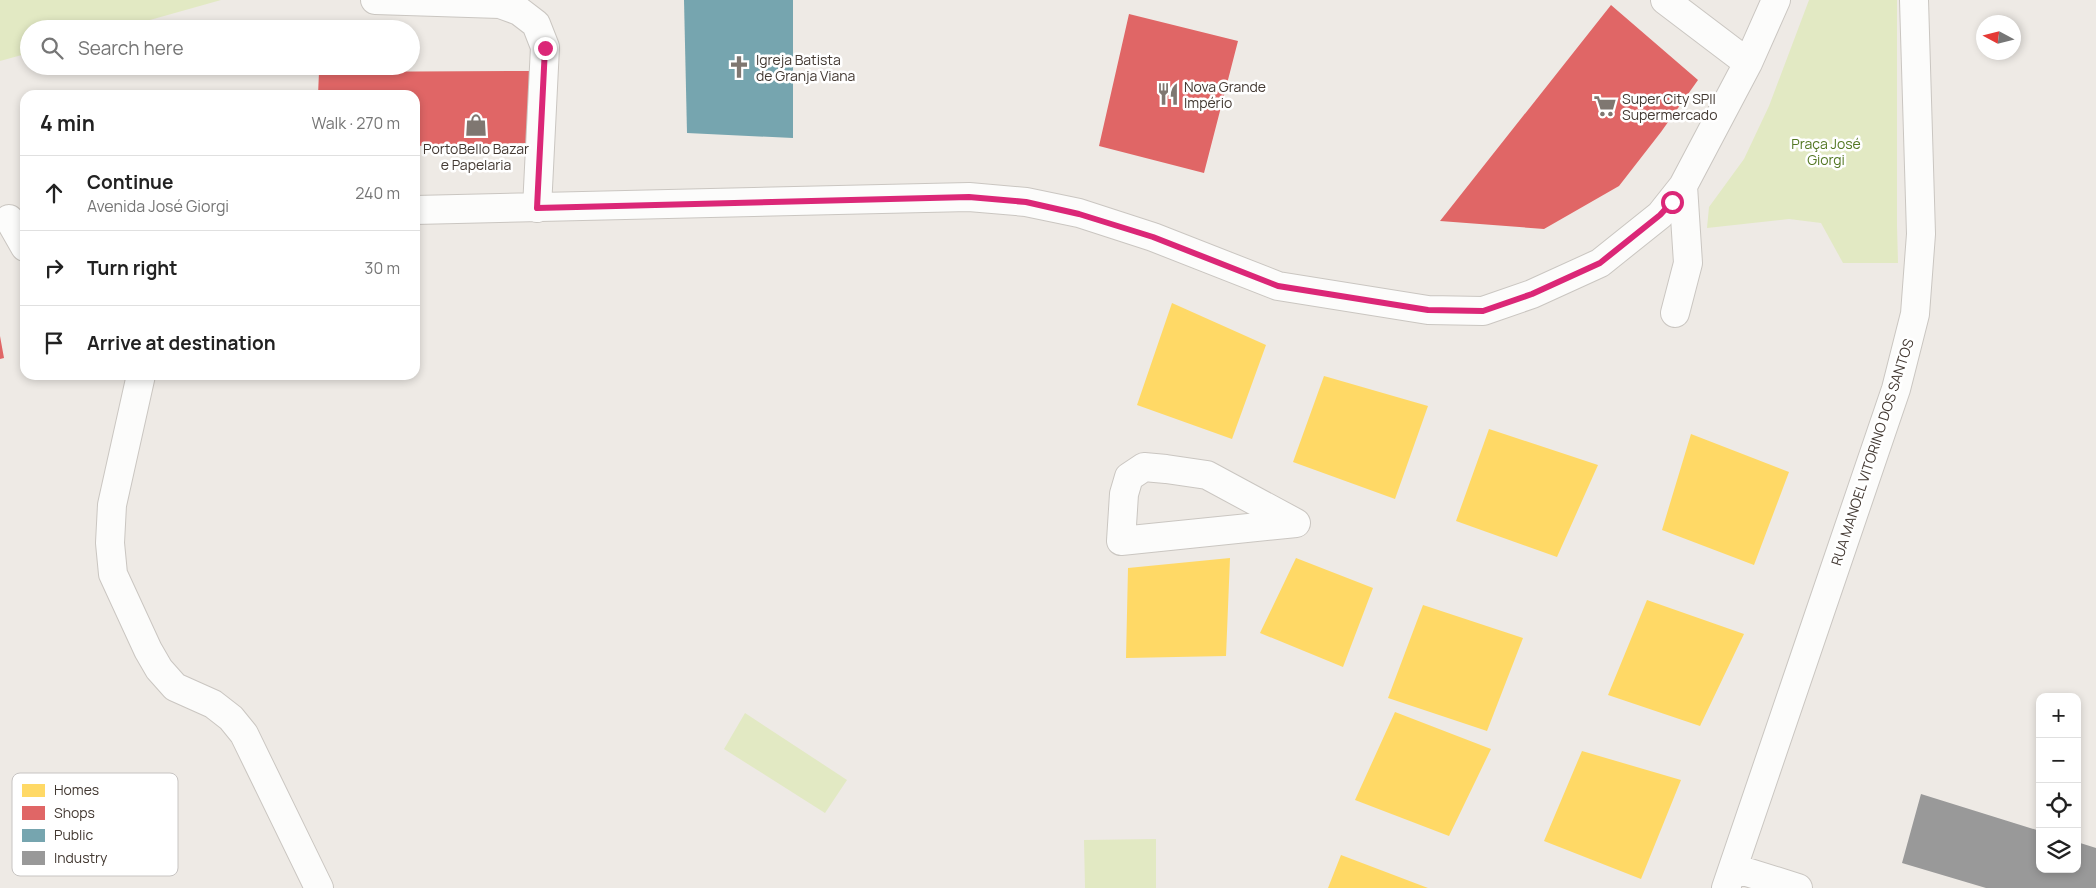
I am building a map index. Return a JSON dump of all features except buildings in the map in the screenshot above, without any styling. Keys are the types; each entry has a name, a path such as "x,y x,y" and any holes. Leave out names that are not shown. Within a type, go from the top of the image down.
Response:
{"street":[{"path":"375,0 500,4 519,11 536,24 545,48 537,208"},
{"path":"1665,0 1748,63"},
{"name":"RUA MANOEL VITORINO DOS SANTOS","path":"1730,878 1896,389 1916,314 1921,234 1914,0"},
{"path":"420,210 969,197 1026,202 1079,214 1153,237 1278,286 1428,310 1483,311 1532,294 1600,263 1660,215 1683,186 1748,63 1772,2"},
{"path":"1675,313 1688,263 1683,186"},
{"path":"11,219 20,237"},
{"path":"140,380 112,505 110,542 113,574 148,650 159,669 175,687 213,704 231,718 244,734 319,888"},
{"path":"1144,467 1207,475 1296,523 1238,529 1121,541 1126,486 1129,478 1144,467"},
{"path":"1730,878 1798,888"}],"green space":[{"path":"0,0 221,0 150,20 20,20 20,55 0,61"},
{"name":"Praça José Giorgi","path":"1809,0 1897,0 1898,263 1843,263 1821,223 1789,219 1707,228 1709,207 1744,159 1769,106"},
{"path":"745,713 847,780 825,813 724,749"},
{"path":"1156,839 1156,888 1085,888 1084,840"}],"place":[{"name":"Igreja Batista de Granja Viana","path":"739,67"},
{"name":"Nova Grande Império","path":"1168,94"},
{"name":"Super City SPII Supermercado","path":"1605,106"},
{"name":"PortoBello Bazar e Papelaria","path":"476,125"}],"route":[{"path":"545,48 537,208 969,197 1026,202 1079,214 1153,237 1278,286 1428,310 1483,311 1532,294 1600,263 1660,215 1672,202"}]}
